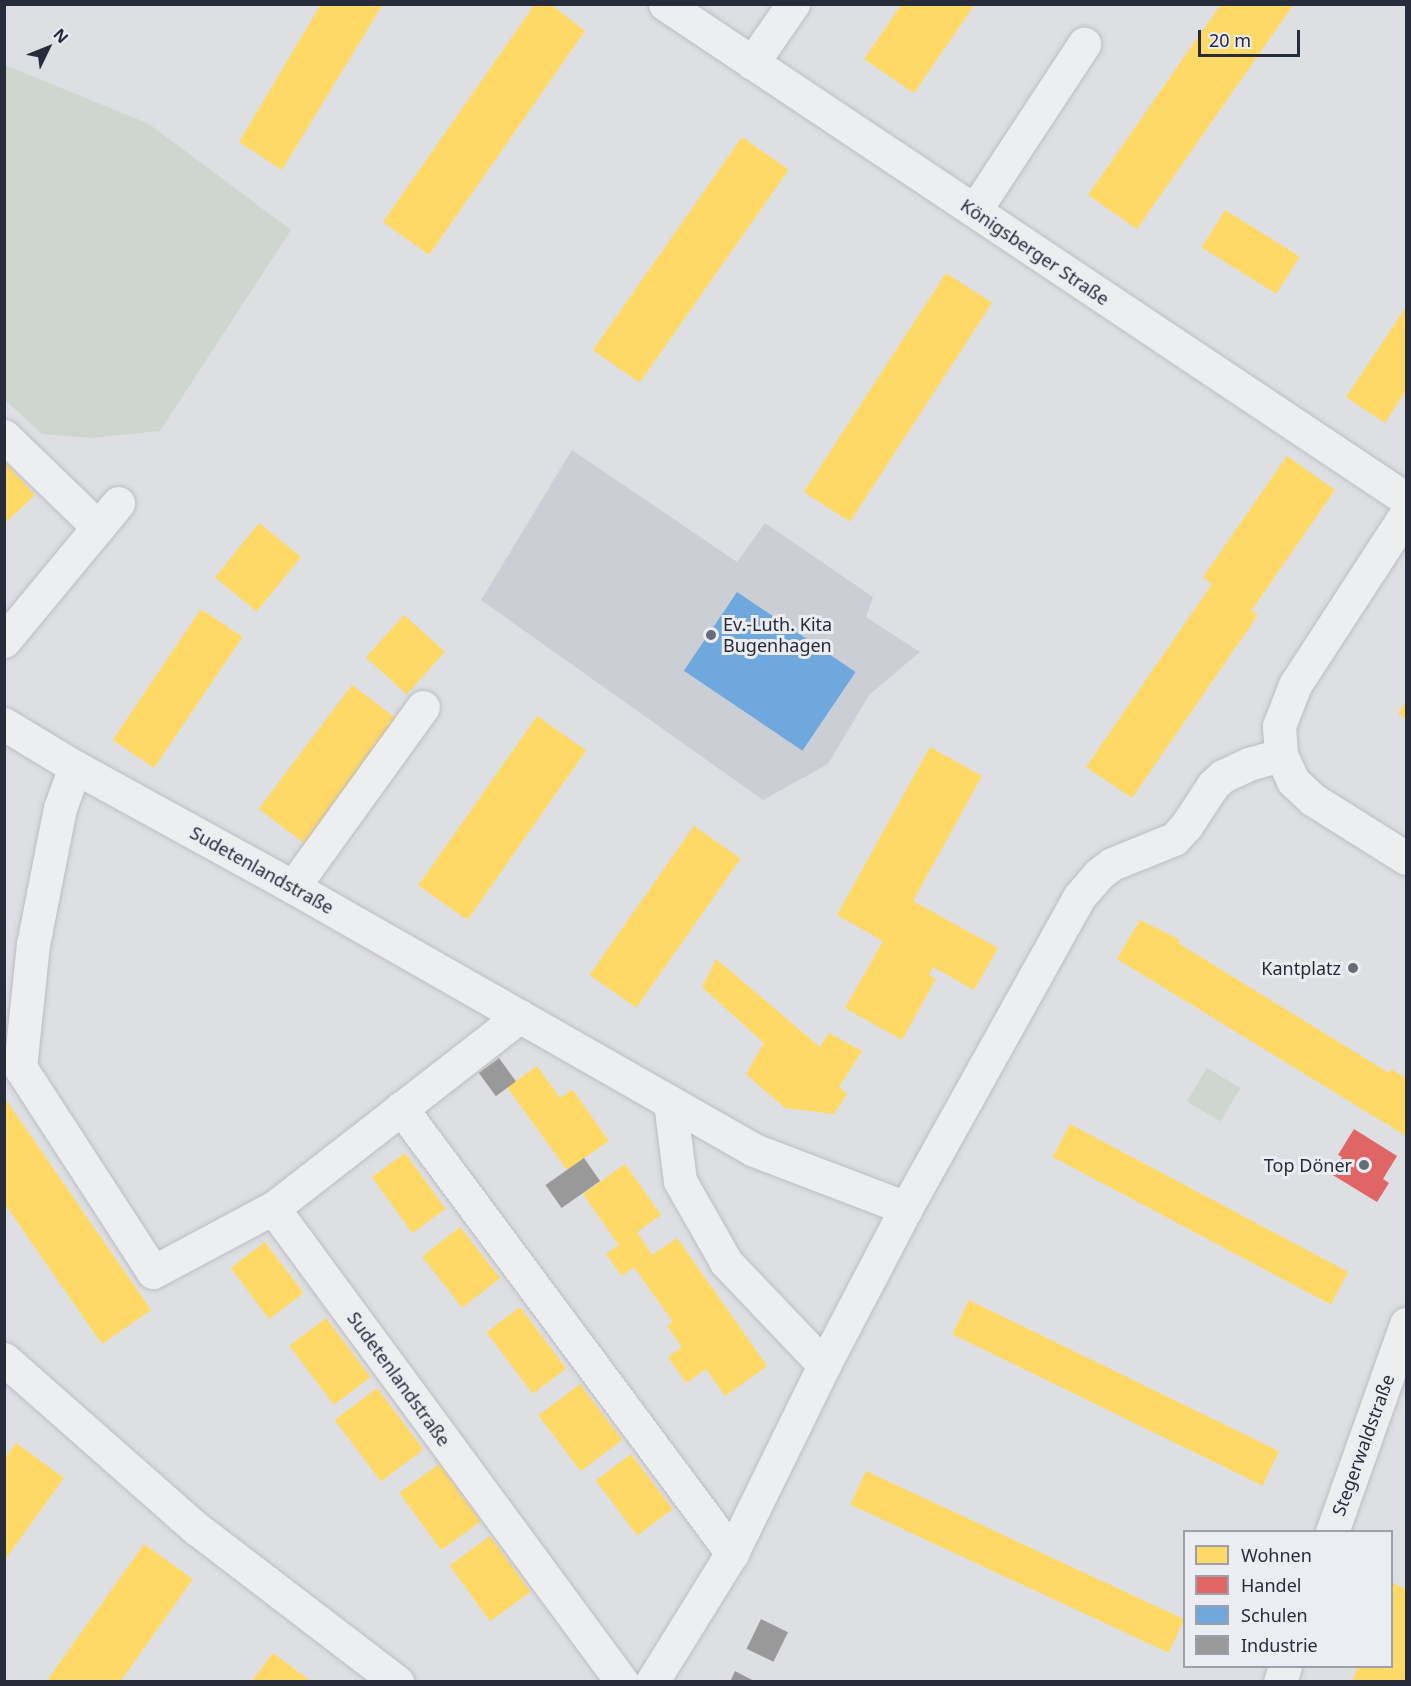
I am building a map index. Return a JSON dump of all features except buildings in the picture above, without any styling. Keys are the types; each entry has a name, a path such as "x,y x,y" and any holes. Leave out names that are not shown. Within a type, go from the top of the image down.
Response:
{"street":[{"name":"Königsberger Straße","path":"664,4 1407,499"},
{"path":"752,63 793,4"},
{"path":"975,210 1084,44"},
{"path":"4,436 108,515 9,626"},
{"path":"1407,514 1295,685 1279,726 1281,755 1293,780 1312,799 1407,858"},
{"path":"293,886 423,707"},
{"name":"Sudetenlandstraße","path":"4,724 75,768 293,886 754,1150 906,1208"},
{"path":"652,1682 732,1553 824,1365 906,1208 1088,884 1112,864 1174,839 1223,776 1249,764 1281,755"},
{"path":"75,768 60,808 33,944 20,1067 153,1272 273,1208 520,1016"},
{"path":"670,1102 680,1181 726,1262 824,1365"},
{"path":"401,1108 732,1553"},
{"name":"Sudetenlandstraße","path":"273,1208 622,1682"},
{"name":"Stegerwaldstraße","path":"1333,1530 1407,1324"},
{"path":"4,1359 197,1529 397,1682"}],"shaded area":[{"path":"5,65 149,124 291,230 160,431 91,438 42,434 5,400"},
{"name":"Ev.-Luth. Kita Bugenhagen","path":"572,450 737,562 765,523 873,597 866,617 920,652 869,695 828,764 763,800 481,600"},
{"path":"1207,1068 1240,1088 1220,1122 1187,1101"}],"place":[{"name":"Ev.-Luth. Kita Bugenhagen","path":"711,635"},
{"name":"Kantplatz","path":"1353,968"},
{"name":"Top Döner","path":"1364,1165"}]}
